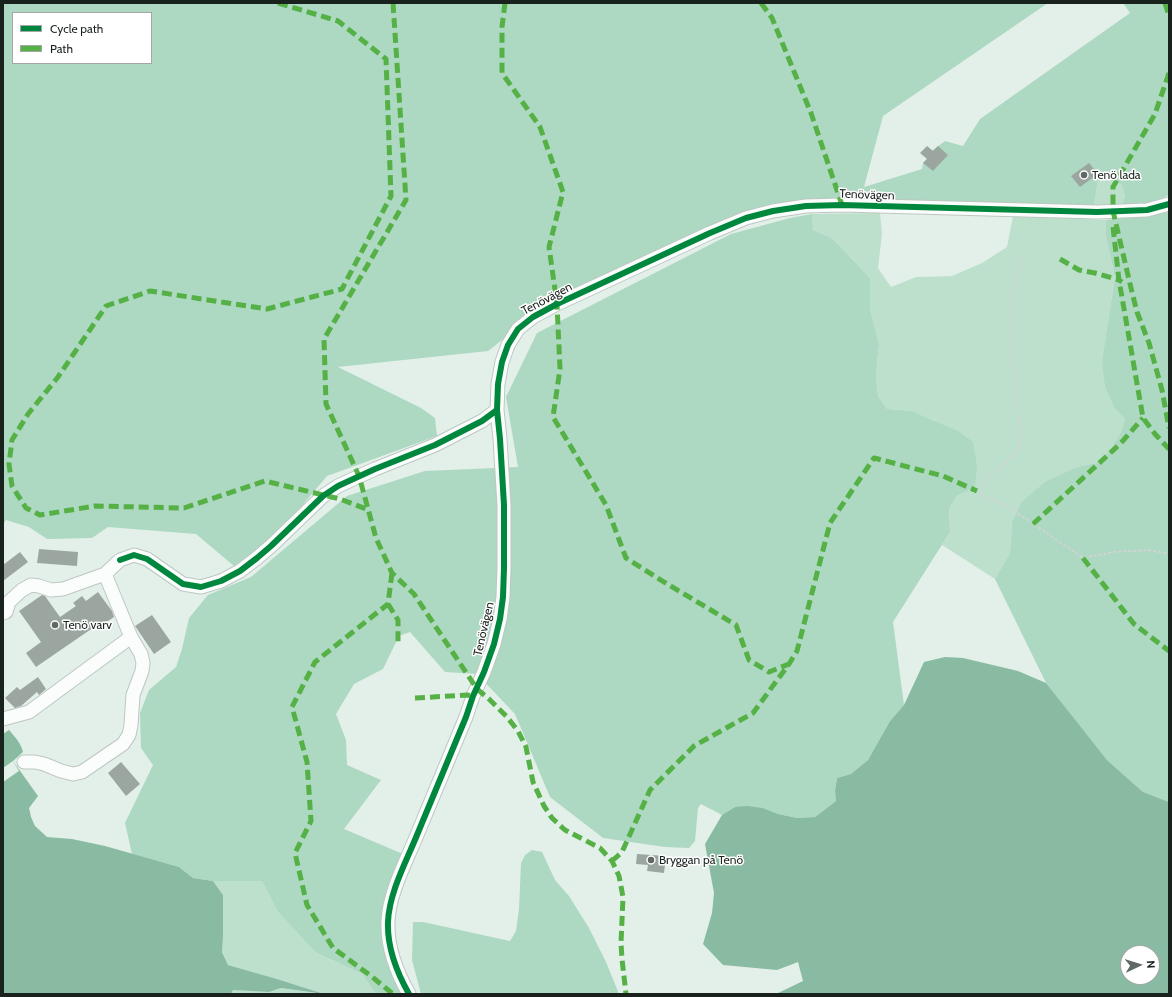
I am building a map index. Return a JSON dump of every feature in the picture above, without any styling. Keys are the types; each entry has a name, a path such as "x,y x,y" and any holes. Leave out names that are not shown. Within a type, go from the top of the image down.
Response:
{"street":[{"name":"Tenövägen","path":"408,994 400,980 391,954 388,934 390,905 404,866 484,672 494,644 500,619 503,597 504,505 500,439 496,410 498,384 502,362 508,345 518,329 533,317 557,304 710,233 746,218 773,211 799,207 842,205 1097,212 1147,210 1169,204"},
{"path":"3,614 6,612 9,602 22,590 31,585 51,590 63,589 105,574 120,560 134,555 147,559 183,584 201,587 221,581 240,571 262,554 323,496 338,486 374,469 435,445 482,421 496,410"},
{"path":"24,762 44,764 60,771 73,774 82,772 123,744 128,735 131,725 132,695 142,672 143,663 141,654 131,637 105,574"},
{"path":"3,719 29,712 131,637"}],"path":[{"path":"1022,257 1015,281 1012,299 1012,354 1020,429 1019,448 1005,464 988,477 977,491 987,498 1004,504 1083,558 1114,552 1149,550 1169,554"}],"shaded area":[{"path":"3,3 1048,3 883,116 864,187 922,169 923,163 927,159 926,155 945,141 963,146 980,119 1130,13 1123,3 1169,3 1169,195 1144,207 1122,206 1125,195 1121,184 1110,180 1098,180 1094,206 834,201 757,214 669,245 542,309 488,351 338,367 421,408 435,418 437,436 327,476 279,533 234,566 196,534 108,527 92,538 47,539 29,527 6,520 3,524"},
{"path":"1098,180 1110,180 1121,184 1125,195 1122,206 1094,206"},
{"path":"1169,212 1169,802 1143,792 1107,760 1074,719 1046,683 995,579 1010,553 1012,522 1022,502 1045,482 1077,467 1096,463 1110,450 1121,432 1125,419 1115,409 1105,386 1102,360 1115,277 1106,237 1106,220"},
{"path":"880,213 882,234 878,268 891,287 916,277 952,276 982,263 1007,247 1013,216 1106,220 1106,237 1115,277 1102,360 1115,409 1125,419 1121,432 1110,450 1096,463 1077,467 1012,522 1010,553 995,579 942,545 950,532 949,508 957,496 975,487 934,421 913,411 887,409 878,396 876,375 879,344 870,309 870,278 832,238 813,230 812,214"},
{"path":"812,214 813,230 832,238 870,278 870,309 879,344 876,375 878,396 887,409 913,411 958,431 973,442 977,466 975,487 957,496 949,508 950,532 893,622 904,705 890,721 868,760 851,774 837,778 835,791 836,801 815,817 797,818 778,814 763,808 735,807 722,815 701,804 698,808 695,841 689,848 665,847 603,838 550,797 515,714 477,674 445,672 410,632 399,636 383,669 354,684 336,714 346,740 347,765 381,780 344,829 403,854 383,940 402,994 376,994 362,974 315,952 278,912 262,881 213,881 193,878 179,867 132,854 125,823 153,765 141,748 140,713 149,690 176,667 189,618 208,595 251,577 347,496 425,471 518,467 506,397 537,333 731,234 790,218"},
{"path":"945,657 963,658 1018,671 1046,683 1107,760 1143,792 1169,802 1169,994 776,994 803,981 798,962 777,970 723,965 703,944 712,913 714,893 705,844 722,815 735,807 747,806 763,808 778,814 797,818 815,817 836,801 835,791 837,778 851,774 868,760 890,721 904,705 924,662"},
{"path":"9,730 16,738 23,752 13,761 38,796 29,808 31,817 35,826 47,837 72,839 105,846 179,867 193,878 213,881 223,895 222,952 228,965 324,994 281,988 269,992 233,990 231,994 3,994 3,734"},
{"path":"532,850 542,852 555,880 569,896 589,928 606,962 619,994 421,994 412,960 413,922 423,922 510,941 516,931 519,909 521,863 525,855"},
{"path":"213,881 262,881 278,912 315,952 362,974 376,994 324,994 228,965 222,951 223,895"},
{"path":"281,988 321,994 231,994 233,990 269,992"}],"pier":[{"path":"13,761 19,771 3,782 3,768"}],"building":[{"path":"927,146 933,151 938,146 948,155 933,171 923,163 927,159 920,153"},
{"name":"Tenö lada","path":"1089,163 1098,174 1080,187 1071,176"},
{"path":"39,549 78,552 77,566 37,563"},
{"path":"20,552 28,562 3,581 3,565"},
{"name":"Tenö varv","path":"98,592 112,611 114,617 102,625 100,623 36,667 26,653 41,642 19,611 42,595 45,596 60,617 76,606 73,603 82,596 86,601"},
{"path":"152,615 171,642 154,654 135,626"},
{"path":"38,677 46,689 39,695 37,692 21,706 15,708 5,698 17,687 20,690"},
{"path":"121,762 140,784 126,796 108,773"},
{"name":"Bryggan på Tenö","path":"637,854 666,856 664,873 647,871 648,865 636,864"}],"marked path":[{"path":"278,3 338,21 386,59 391,196 342,289 267,309 150,291 106,306 58,377 28,414 12,440 9,464 12,486 26,508 40,515 95,506 184,508 265,481 340,499 369,510"},
{"path":"393,3 406,200 324,339 326,404 359,476 376,538 392,573 414,594 477,689 507,717 518,731 526,747 533,782 544,806 552,818 565,830 600,848 612,861 619,876 623,897 621,943 626,994"},
{"path":"505,3 502,27 502,73 540,127 563,192 549,247 557,304 560,369 553,417 606,505 626,558 736,625 749,660 769,672 789,664"},
{"path":"761,3 772,18 811,113 842,205"},
{"path":"1165,3 1169,16"},
{"path":"1169,73 1155,114 1113,187 1113,211 1137,312 1149,343 1162,390 1169,428"},
{"path":"1113,227 1119,280 1143,418 1169,449"},
{"path":"1060,259 1079,270 1095,273 1122,282"},
{"path":"1033,524 1121,443 1143,418"},
{"path":"612,861 622,852 650,790 694,746 753,713 789,664 797,651 830,523 874,458 943,476 977,491"},
{"path":"1083,558 1134,624 1169,651"},
{"path":"392,573 388,604 315,662 292,707 307,762 311,821 295,853 307,905 333,948 393,994"},
{"path":"388,604 398,620 398,646"},
{"path":"415,698 467,695 473,696"}],"cycle path":[{"path":"409,994 393,959 388,932 389,911 391,900 399,878 484,672 494,644 500,619 503,597 504,505 497,410 498,384 502,362 508,345 518,329 533,317 557,304 710,233 746,218 773,211 806,206 842,205 1097,212 1147,210 1169,204"},
{"path":"120,560 134,555 147,559 183,584 201,587 221,581 240,571 257,558 323,496 338,486 375,469 435,445 482,421 497,410"}],"place":[{"name":"Tenö lada","path":"1084,175"},
{"name":"Tenö varv","path":"55,625"},
{"name":"Bryggan på Tenö","path":"651,860"}]}
